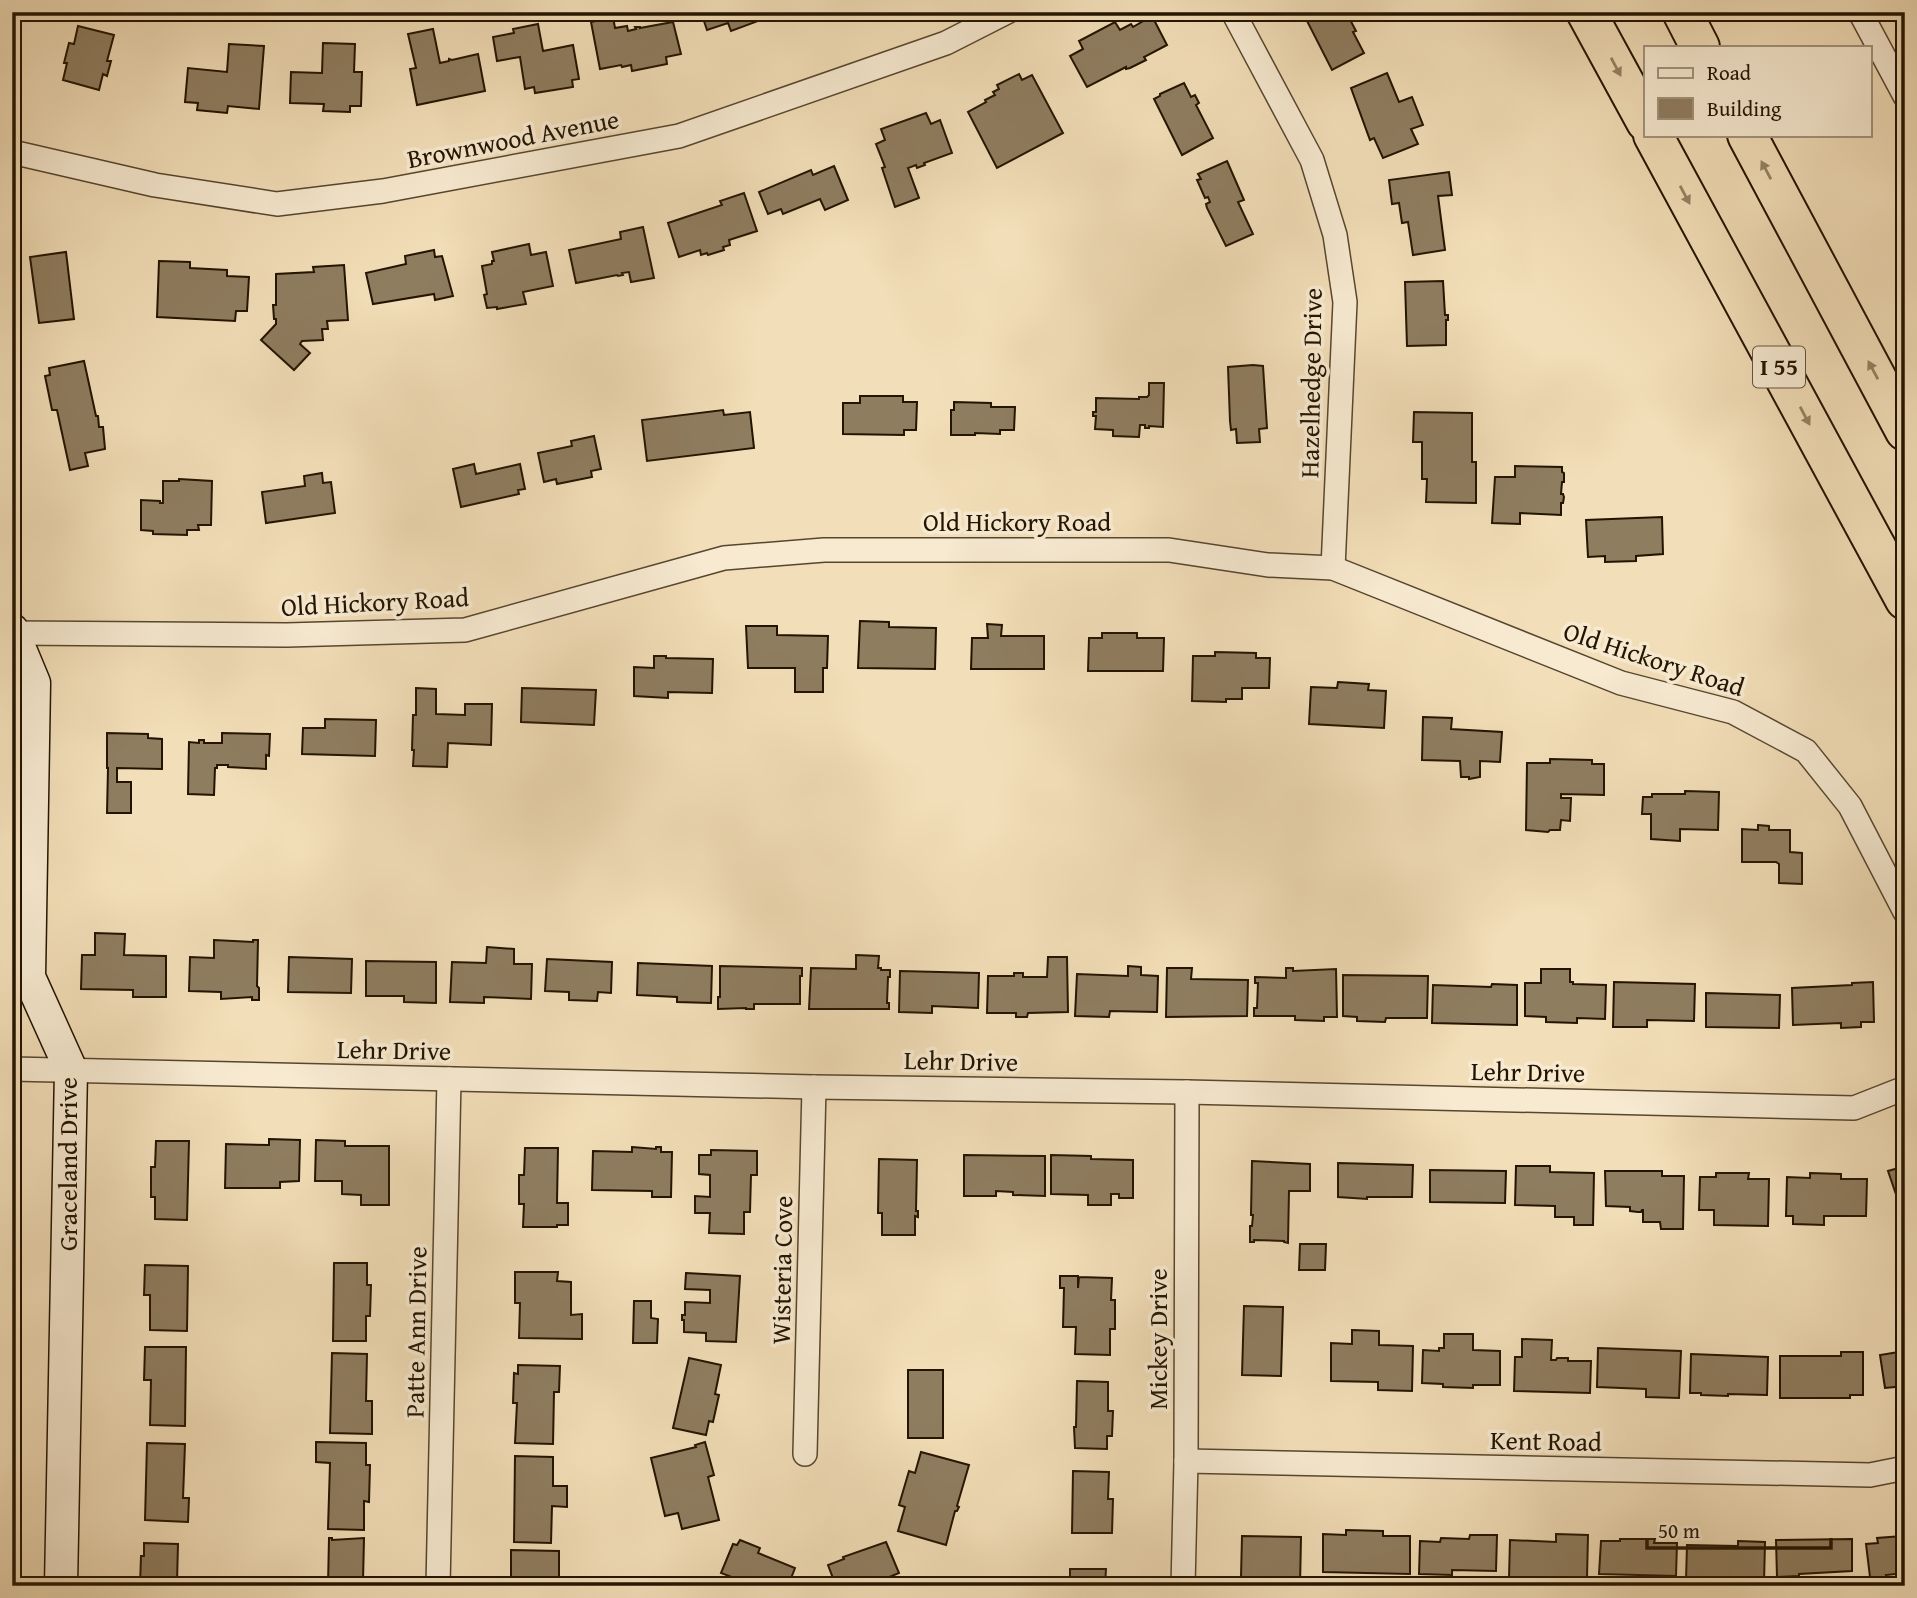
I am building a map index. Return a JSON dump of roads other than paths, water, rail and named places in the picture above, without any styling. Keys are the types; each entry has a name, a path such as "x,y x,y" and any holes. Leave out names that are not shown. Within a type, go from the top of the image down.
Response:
{"highway":[{"path":"1587,12 1644,118"},
{"path":"1682,12 1699,46"},
{"name":"I 55","path":"1654,136 1905,600"},
{"path":"1748,136 1905,431"}],"street":[{"name":"Brownwood Avenue","path":"12,152 155,185 277,204 383,191 679,136 946,43 1007,12"},
{"name":"Hazelhedge Drive","path":"1233,12 1312,160 1335,234 1345,302 1333,568"},
{"path":"1860,12 1905,96"},
{"name":"Old Hickory Road","path":"13,632 287,635 465,629 724,558 824,550 1169,550 1268,565 1333,568 1621,684 1733,712 1806,751 1850,806 1905,912"},
{"name":"Graceland Drive","path":"13,632 34,684 29,977 71,1070 61,1586"},
{"name":"Lehr Drive","path":"12,1069 1854,1108 1905,1088"},
{"name":"Patte Ann Drive","path":"438,1586 449,1079"},
{"name":"Wisteria Cove","path":"805,1454 814,1087"},
{"name":"Mickey Drive","path":"1183,1586 1187,1092"},
{"name":"Kent Road","path":"1186,1461 1870,1475 1905,1468"}]}
